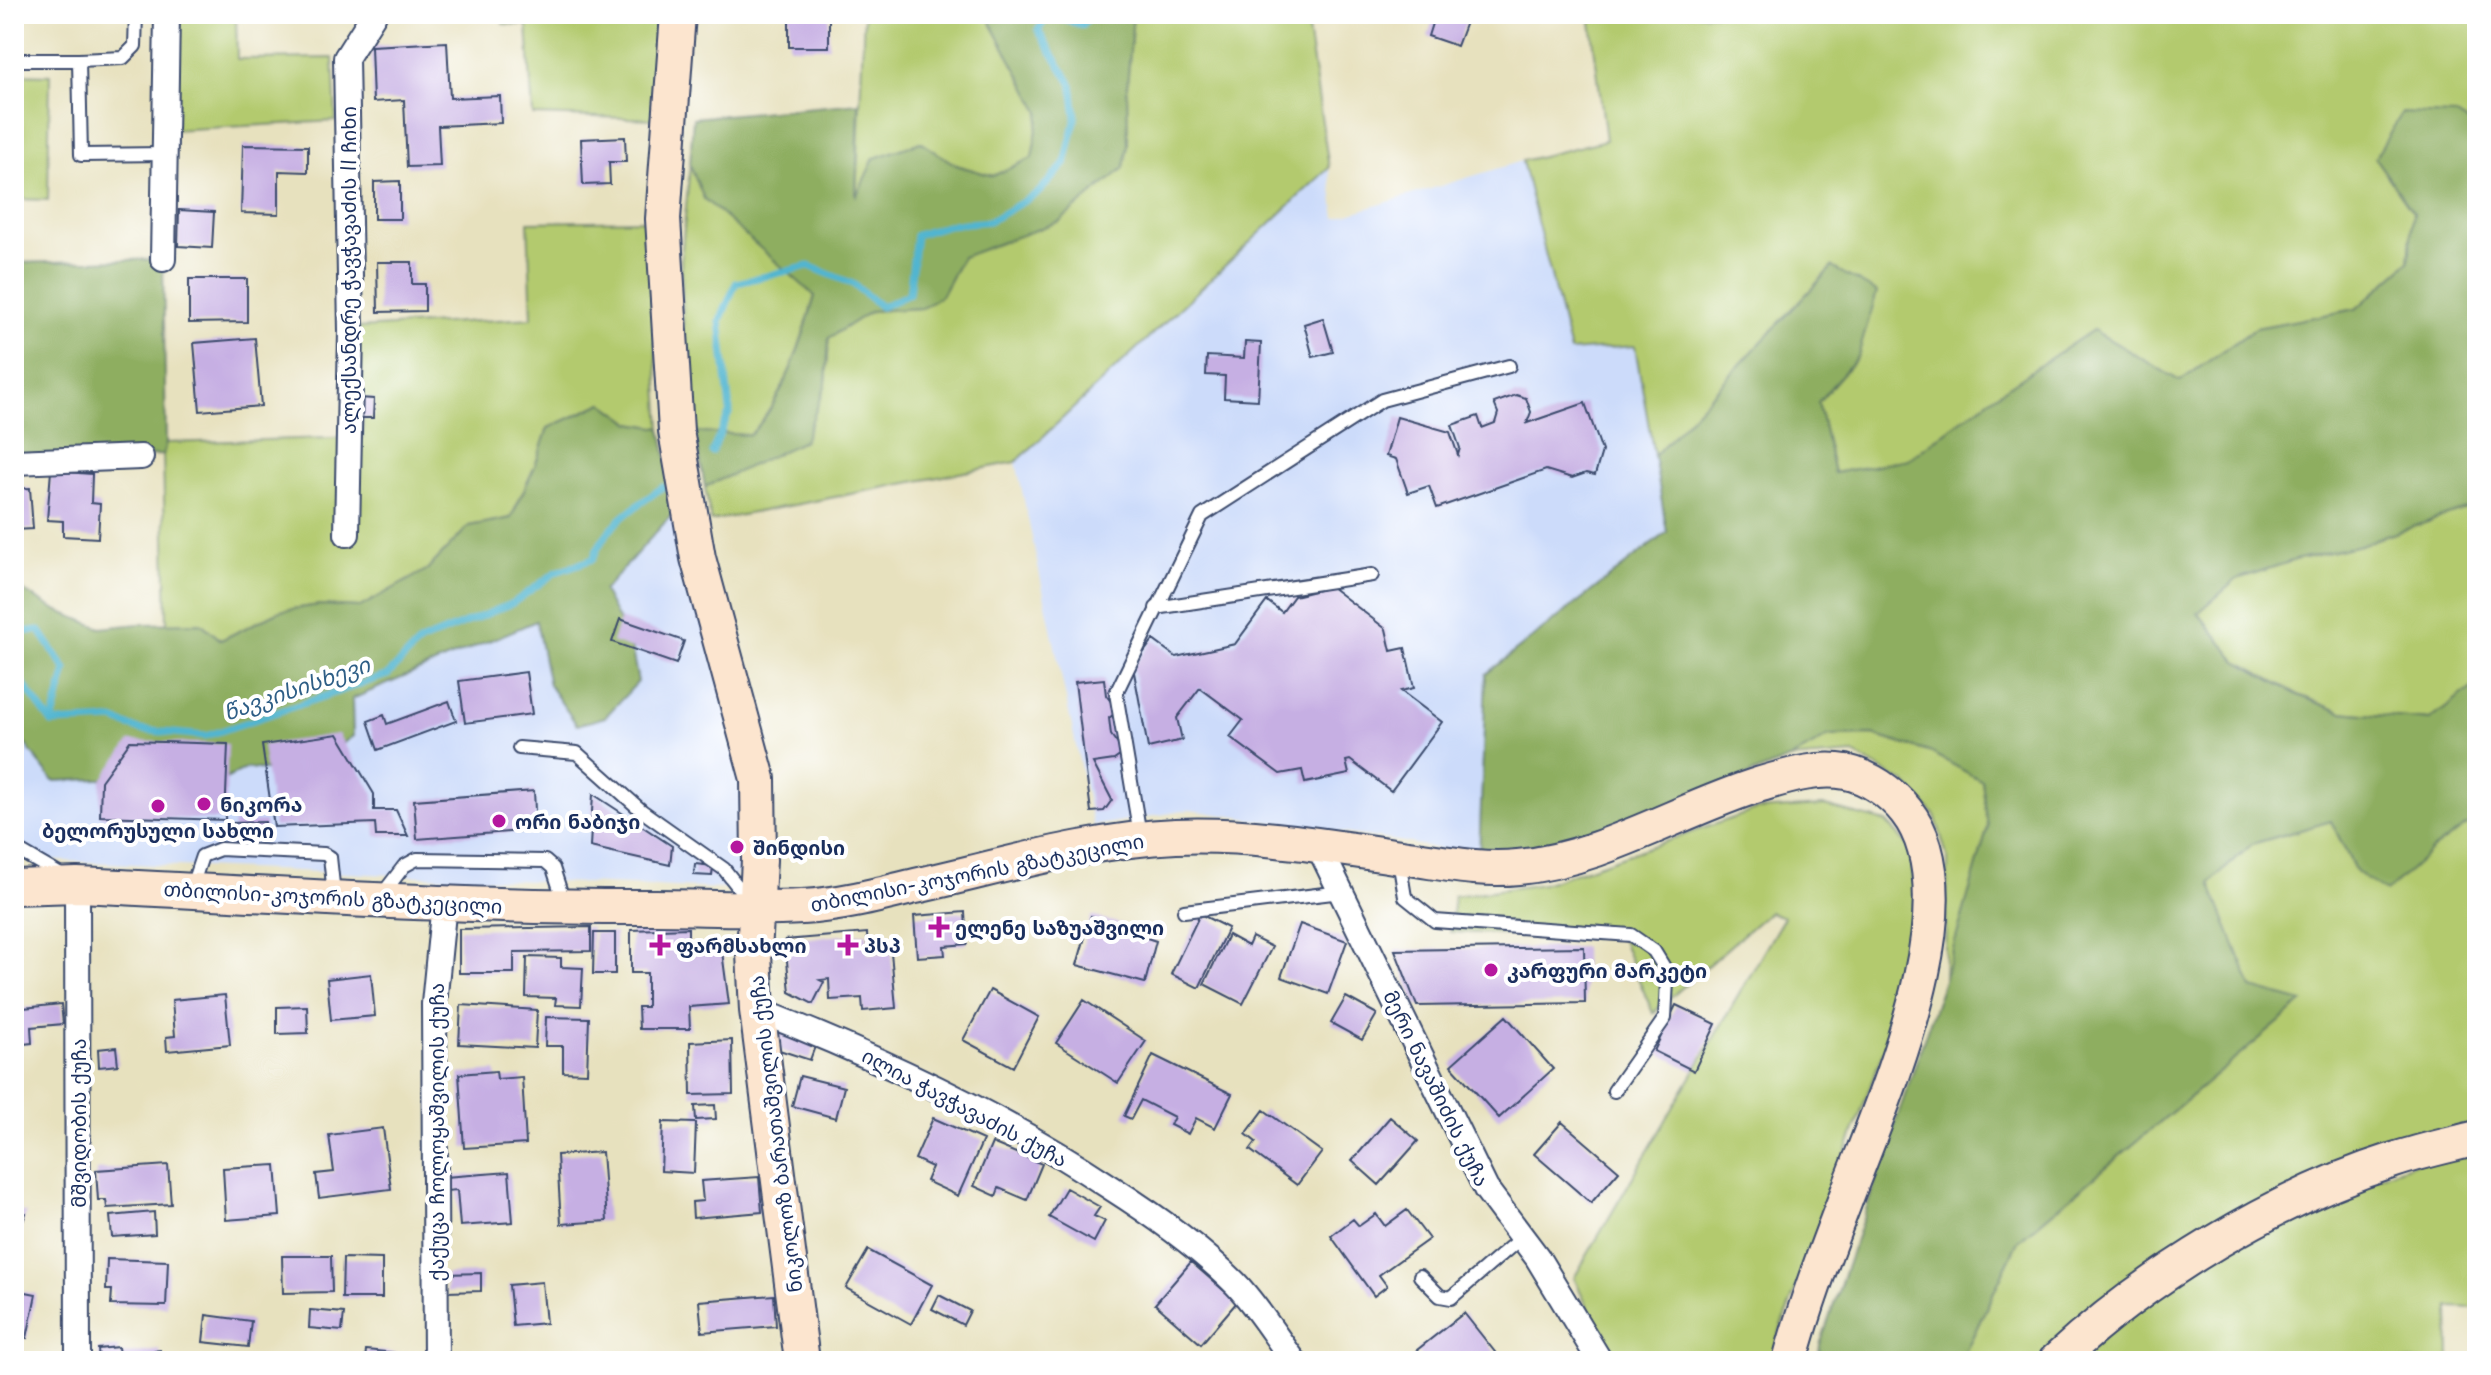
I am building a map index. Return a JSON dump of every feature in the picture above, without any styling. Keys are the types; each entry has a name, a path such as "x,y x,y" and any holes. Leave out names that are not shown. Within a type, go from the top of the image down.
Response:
{"main road":[{"name":"ნიკოლოზ ბარათაშვილის ქუჩა","path":"678,14 663,219 676,431 698,558 758,779 759,860 755,907 757,1010 802,1361"},
{"name":"თბილისი-კოჯორის გზატკეცილი","path":"14,887 77,885 566,908 801,907 851,900 1054,854 1141,838 1246,836 1479,869 1520,867 1564,859 1729,794 1791,775 1841,771 1867,778 1890,794 1921,834 1931,889 1925,961 1905,1040 1805,1307 1790,1361"},
{"path":"2056,1361 2116,1310 2216,1241 2306,1195 2379,1166 2477,1138"}],"street":[{"path":"163,259 167,14"},
{"name":"ალექსანდრე ჭავჭავაძის II ჩიხი","path":"347,534 351,331 346,58 374,14"},
{"path":"14,462 141,457"},
{"name":"მერი ნავაშიძის ქუჩა","path":"1318,845 1486,1189 1537,1257 1600,1361"},
{"name":"მშვიდობის ქუჩა","path":"77,885 78,1361"},
{"name":"ქაქუცა ჩოლოყაშვილის ქუჩა","path":"436,1361 434,1004 444,903"},
{"name":"ილია ჭავჭავაძის ქუჩა","path":"757,1010 843,1043 1010,1125 1097,1178 1161,1220 1236,1285 1294,1361"}],"lane":[{"path":"14,60 123,58 135,46 136,14"},
{"path":"79,60 81,155 165,154"},
{"path":"1141,838 1116,693 1202,516 1382,400 1509,366"},
{"path":"1156,608 1372,575"},
{"path":"519,748 577,753 642,811 724,869 755,907"},
{"path":"14,848 77,885"},
{"path":"1399,856 1405,897 1435,921 1631,935 1654,951 1665,969 1667,981 1665,1018 1614,1091"},
{"path":"379,900 404,866 417,859 545,861 553,868 566,908"},
{"path":"1184,911 1341,892"},
{"path":"1420,1276 1440,1296 1451,1298 1522,1237"}],"shaded area":[{"path":"1522,161 1569,350 1635,346 1667,531 1486,674 1479,857 1404,842 1190,810 1093,826 1016,462 1329,168 1336,218"},
{"path":"677,509 745,785 741,869 725,889 14,859 14,729 54,781 120,778 222,781 246,768 277,771 352,699 537,621 549,685 577,725 631,645 603,591"}],"green space":[{"path":"173,14 236,14 237,59 333,58 336,121 171,130"},
{"path":"502,14 669,14 656,119 533,115 527,25 503,24"},
{"path":"864,14 986,14 1041,113 1032,158 993,176 956,165 920,142 856,199"},
{"path":"986,14 1133,14 1127,87 1128,146 1124,168 1060,221 962,257 941,296 922,308 871,311 829,338 826,384 804,441 705,487 695,432 750,435 782,388 798,351 815,296 704,199 690,165 693,118 859,103 856,197 874,158 921,142 956,165 993,176 1032,158 1040,112"},
{"path":"1133,14 1313,14 1307,23 1329,168 1016,462 711,521 705,487 752,464 826,384 829,338 871,311 922,308 941,296 962,257 1128,146 1127,87"},
{"path":"1590,14 2477,14 2477,127 2456,115 2375,158 2413,212 2409,262 2356,309 2256,328 2180,381 2093,330 1997,394 1909,459 1834,473 1818,402 1858,356 1832,267 1654,456 1635,346 1570,351 1522,161 1606,140"},
{"path":"14,74 50,75 48,200 14,199"},
{"path":"2402,113 2456,115 2477,127 2477,505 2360,545 2295,560 2237,579 2198,613 2237,661 2298,695 2341,712 2430,720 2477,684 2477,818 2433,849 2386,892 2356,872 2331,821 2252,844 2210,883 2252,988 2303,1002 2018,1241 1961,1361 1818,1361 1820,1345 1944,980 1988,827 1982,781 1932,753 1873,735 1829,736 1789,759 1576,845 1479,857 1486,674 1667,532 1654,456 1832,267 1877,292 1858,356 1818,402 1834,473 1909,459 1997,394 2093,330 2180,381 2256,328 2356,309 2409,262 2413,212 2375,158"},
{"path":"690,165 705,199 815,295 798,351 782,387 750,435 695,432 684,345 681,260"},
{"path":"647,220 661,428 631,423 603,403 548,428 535,466 511,518 469,526 428,569 360,607 319,605 280,611 221,640 201,623 167,624 163,455 166,443 363,437 358,328 532,318 528,222"},
{"path":"163,259 166,443 163,455 14,462 14,263"},
{"path":"603,403 631,423 661,428 677,509 603,591 631,645 638,682 605,717 577,725 549,685 536,621 352,699 353,736 317,762 277,771 246,768 222,781 120,778 53,781 14,729 14,585 56,610 101,628 201,623 221,640 280,611 319,605 360,607 428,569 469,526 511,518 535,466 548,428"},
{"path":"2477,505 2477,684 2430,720 2341,712 2299,695 2237,661 2198,613 2237,579 2295,560 2360,545"},
{"path":"1873,735 1932,753 1982,781 1988,827 1944,980 1948,860 1935,815 1905,783 1854,754 1789,759 1829,736"},
{"path":"1824,806 1886,822 1910,847 1915,899 1890,1032 1778,1337 1773,1361 1614,1361 1574,1278 1784,917 1769,912 1653,1013 1621,938 1450,932 1454,896 1543,884 1756,810"},
{"path":"2477,818 2477,1128 2376,1153 2052,1361 1961,1361 2018,1241 2302,1003 2252,988 2209,883 2252,844 2331,821 2356,872 2433,849"},
{"path":"2477,1140 2477,1308 2449,1307 2450,1361 2079,1361 2110,1331 2222,1249 2313,1201"}],"building":[{"path":"789,14 829,14 829,47 789,47"},
{"path":"1435,14 1469,14 1457,46 1428,36"},
{"path":"447,42 450,98 500,96 501,123 438,126 440,166 407,167 404,100 373,102 371,46"},
{"path":"625,137 626,162 609,162 610,184 583,185 581,139"},
{"path":"243,145 308,146 308,172 279,171 279,214 241,213"},
{"path":"400,181 400,219 374,219 374,182"},
{"path":"179,210 214,212 212,248 178,246"},
{"path":"377,262 412,262 412,284 425,284 425,311 378,312"},
{"path":"189,279 247,279 247,322 189,323"},
{"path":"1323,318 1333,352 1313,357 1304,324"},
{"path":"255,338 261,406 200,411 194,343"},
{"path":"1245,342 1261,343 1258,400 1224,398 1225,376 1206,375 1207,356 1244,358"},
{"path":"1516,395 1526,398 1531,412 1527,423 1585,403 1602,451 1595,475 1586,473 1572,478 1546,470 1437,508 1429,486 1408,493 1396,459 1386,456 1397,417 1450,432 1458,455 1460,448 1452,425 1478,416 1482,428 1495,423 1498,413 1494,403"},
{"path":"359,398 374,399 373,418 358,418"},
{"path":"51,471 92,474 91,503 100,504 98,538 63,536 63,521 47,520"},
{"path":"30,488 33,529 14,530 14,489"},
{"path":"1331,587 1386,629 1391,651 1405,648 1414,688 1401,691 1442,722 1391,791 1350,760 1346,761 1349,774 1305,783 1302,770 1280,774 1230,737 1243,720 1200,688 1177,718 1182,740 1148,748 1133,667 1153,640 1176,657 1235,644 1267,601 1282,612 1294,596"},
{"path":"620,619 684,641 676,664 612,642"},
{"path":"526,672 532,714 465,723 459,681"},
{"path":"1104,679 1106,695 1118,711 1109,718 1111,735 1124,753 1114,760 1093,763 1112,800 1104,811 1091,812 1075,682"},
{"path":"449,701 456,721 378,750 368,721 384,715 387,724"},
{"path":"338,734 374,794 374,810 396,810 408,836 376,836 375,823 274,827 262,745"},
{"path":"130,741 228,744 225,820 100,816 101,781"},
{"path":"534,791 536,830 417,839 414,800"},
{"path":"593,794 672,846 670,865 590,847"},
{"path":"265,822 266,840 234,842 233,823"},
{"path":"695,864 713,866 712,876 694,875"},
{"path":"965,912 967,944 944,946 945,955 917,957 914,916"},
{"path":"1200,914 1228,928 1199,988 1171,974"},
{"path":"1091,916 1143,930 1141,936 1156,941 1145,983 1077,965"},
{"path":"1300,924 1347,941 1328,994 1281,977"},
{"path":"591,927 591,951 514,952 514,973 459,973 459,929"},
{"path":"688,928 688,946 721,944 729,1004 689,1007 690,1029 639,1029 638,1007 647,1007 647,973 631,973 631,930"},
{"path":"594,933 615,933 615,974 593,974"},
{"path":"867,933 868,954 891,952 896,1008 863,1011 862,998 830,1000 829,979 820,980 824,982 813,1004 790,992 785,940"},
{"path":"1228,935 1248,946 1252,937 1272,947 1243,1004 1204,984"},
{"path":"1584,947 1585,1003 1417,1006 1395,950"},
{"path":"527,957 561,958 561,967 583,968 581,1006 555,1005 556,998 526,997"},
{"path":"371,974 375,1016 331,1020 327,979"},
{"path":"990,990 1039,1017 1013,1067 963,1040"},
{"path":"225,995 230,1045 167,1051 166,1037 175,1036 172,1000"},
{"path":"1346,997 1377,1014 1362,1040 1331,1023"},
{"path":"1084,1000 1146,1041 1118,1083 1056,1043"},
{"path":"61,1004 63,1024 31,1027 32,1043 14,1045 14,1009"},
{"path":"461,1005 537,1010 535,1048 459,1044"},
{"path":"1676,1005 1716,1024 1694,1071 1654,1051"},
{"path":"307,1006 308,1033 277,1034 277,1007"},
{"path":"1506,1016 1553,1069 1499,1118 1451,1065"},
{"path":"546,1017 589,1018 587,1073 563,1072 563,1046 545,1046"},
{"path":"777,1024 818,1038 810,1060 770,1047"},
{"path":"732,1040 733,1094 691,1095 690,1042"},
{"path":"116,1047 118,1065 99,1067 98,1049"},
{"path":"1153,1055 1232,1094 1215,1128 1196,1118 1188,1134 1170,1125 1174,1117 1141,1100 1131,1119 1124,1116"},
{"path":"496,1071 497,1079 522,1077 526,1144 464,1148 459,1074"},
{"path":"800,1076 844,1087 836,1118 792,1106"},
{"path":"715,1105 716,1119 696,1120 695,1106"},
{"path":"1264,1110 1322,1152 1297,1185 1250,1150 1256,1142 1246,1134"},
{"path":"1390,1117 1418,1141 1379,1185 1352,1161"},
{"path":"933,1118 983,1140 958,1196 926,1181 932,1167 915,1159"},
{"path":"663,1122 696,1123 694,1173 661,1171"},
{"path":"1562,1122 1619,1171 1591,1203 1534,1154"},
{"path":"383,1128 391,1189 319,1198 316,1174 334,1172 329,1135"},
{"path":"992,1143 1042,1164 1027,1200 999,1188 996,1196 974,1186"},
{"path":"602,1152 607,1221 561,1224 557,1155"},
{"path":"168,1165 171,1204 107,1208 106,1200 98,1200 96,1170"},
{"path":"276,1165 280,1216 226,1220 223,1168"},
{"path":"509,1172 513,1222 460,1226 457,1190 446,1191 445,1177"},
{"path":"759,1177 762,1212 693,1218 692,1202 703,1201 701,1181"},
{"path":"1066,1188 1100,1207 1094,1216 1105,1221 1094,1242 1049,1217"},
{"path":"14,1209 26,1213 14,1246"},
{"path":"1407,1210 1429,1239 1379,1275 1387,1286 1374,1296 1331,1236 1353,1219 1359,1226 1376,1214 1385,1226"},
{"path":"154,1212 155,1234 112,1237 110,1216"},
{"path":"868,1250 932,1285 911,1324 846,1288"},
{"path":"282,1256 331,1256 332,1292 283,1293"},
{"path":"343,1258 382,1259 382,1298 342,1298"},
{"path":"107,1259 168,1261 166,1306 111,1305 112,1290 106,1290"},
{"path":"1191,1262 1237,1302 1201,1344 1155,1304"},
{"path":"481,1273 481,1291 447,1292 446,1274"},
{"path":"542,1282 546,1323 513,1326 509,1285"},
{"path":"16,1290 36,1294 27,1338 14,1336"},
{"path":"774,1295 776,1326 702,1332 699,1301"},
{"path":"939,1295 970,1311 963,1325 932,1309"},
{"path":"310,1310 344,1313 342,1331 309,1328"},
{"path":"1464,1313 1502,1361 1425,1361 1417,1350"},
{"path":"206,1315 251,1321 248,1347 203,1342"},
{"path":"118,1347 119,1355 160,1350 161,1361 99,1361 98,1349"},
{"path":"366,1350 405,1354 405,1361 365,1361"}],"waterway":[{"name":"წავკისისხევი","path":"712,452 730,411 720,321 736,283 809,266 853,284 881,307 909,294 916,235 948,225 990,221 1038,193 1065,164 1076,117 1072,85 1038,30 1049,15 1082,25 1093,14"},
{"name":"წავკისისხევი","path":"14,633 39,630 66,670 52,723 113,720 140,730 206,736 388,675 420,642 513,603 556,572 593,559 613,526 663,487"},
{"path":"14,677 21,681 52,723"}],"place":[{"name":"ნიკორა","path":"204,804"},
{"name":"ბელორუსული სახლი","path":"158,806"},
{"name":"ორი ნაბიჯი","path":"499,821"},
{"name":"შინდისი","path":"737,847"},
{"name":"ელენე საზუაშვილი","path":"939,927"},
{"name":"ფარმსახლი","path":"660,945"},
{"name":"პსპ","path":"848,945"},
{"name":"კარფური მარკეტი","path":"1491,970"}]}
